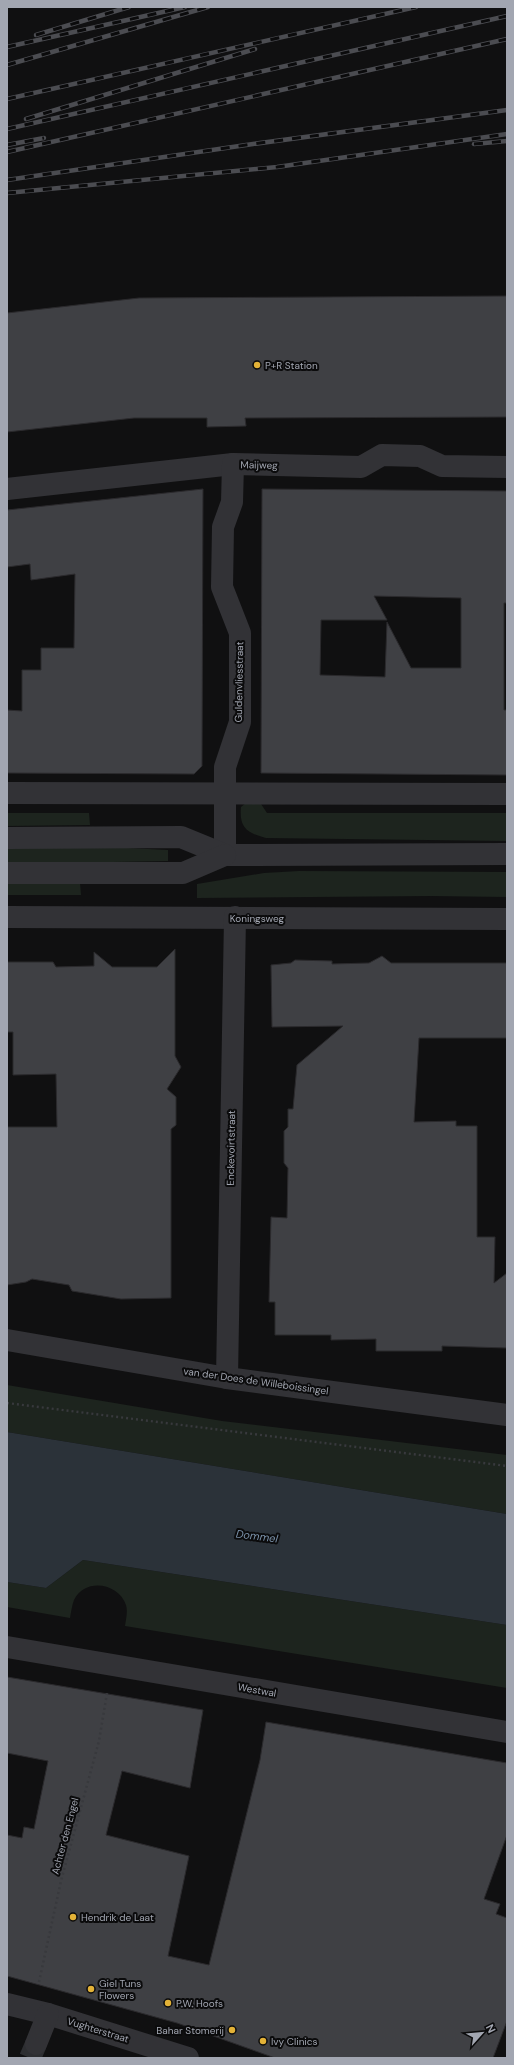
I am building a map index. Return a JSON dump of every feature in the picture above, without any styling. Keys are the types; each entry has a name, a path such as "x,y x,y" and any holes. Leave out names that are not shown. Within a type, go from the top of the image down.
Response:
{"street":[{"name":"Maijweg","path":"7,489 233,464 361,467 382,456 420,456 442,466 507,467"},
{"name":"Guldenvliesstraat","path":"225,855 225,767 240,722 240,633 222,587 223,527 232,502 233,464"},
{"path":"7,793 507,794"},
{"path":"7,838 181,837 225,855 507,854"},
{"path":"7,873 183,873 225,855"},
{"name":"Koningsweg","path":"7,917 507,919"},
{"name":"Enckevoirtstraat","path":"228,1378 235,918"},
{"name":"van der Does de Willeboissingel","path":"7,1340 228,1378 507,1415"},
{"name":"Westwal","path":"7,1647 507,1732"},
{"name":"Vughterstraat","path":"7,2004 40,2012 188,2058"},
{"path":"36,2044 40,2012"}],"path":[{"path":"7,1403 507,1466"},
{"name":"Achter den Engel","path":"40,2012 61,1881 99,1740 112,1665"}],"shaded area":[{"path":"246,803 261,804 267,813 507,813 507,841 266,838 249,832 243,825 241,820 241,807"},
{"path":"7,813 89,813 90,825 7,826"},
{"path":"7,845 68,845 168,850 168,861 7,864"},
{"path":"299,871 507,872 507,897 431,896 197,898 197,884 264,873"},
{"path":"7,883 80,883 81,895 7,895"},
{"path":"7,1385 222,1421 507,1455 507,1514 7,1432"},
{"path":"83,1560 507,1625 507,1688 125,1626 127,1610 122,1598 116,1592 102,1586 86,1588 79,1593 74,1600 70,1618 7,1607 7,1582 46,1588"}],"water":[{"name":"Dommel","path":"7,1432 507,1514 507,1625 83,1560 46,1588 7,1582"}],"building":[{"name":"P+R Station","path":"507,296 507,417 245,418 246,426 207,427 207,418 134,418 7,432 7,313 139,298"},
{"path":"203,489 202,766 194,774 7,773 7,710 22,711 22,670 41,670 41,648 74,648 75,574 31,580 30,564 7,567 7,510"},
{"path":"262,489 507,491 507,603 504,603 504,710 507,710 507,775 261,773","holes":["374,596 461,598 461,668 411,668 387,622 385,677 320,675 321,620 387,620"]},
{"path":"175,949 175,1056 181,1067 167,1089 176,1097 176,1125 171,1129 171,1298 121,1299 72,1291 69,1285 32,1279 26,1282 7,1285 7,1127 57,1127 56,1074 13,1075 13,1032 7,1032 7,962 53,962 56,967 94,966 94,952 112,967 157,967"},
{"path":"382,956 391,963 507,963 507,1038 419,1038 414,1122 456,1121 456,1126 477,1126 477,1237 495,1237 494,1283 507,1273 507,1348 442,1346 442,1351 376,1351 376,1339 331,1340 331,1335 275,1335 275,1302 269,1302 271,1217 287,1218 288,1168 284,1163 284,1131 288,1127 288,1109 293,1109 297,1065 343,1026 272,1027 271,965 291,963 295,960 332,961 332,964 369,963"},
{"path":"7,1677 203,1710 190,1788 122,1771 106,1835 189,1856 168,1956 209,1965 260,1760 266,1722 507,1763 507,1835 484,1899 500,1904 496,1914 507,1918 507,2021 493,2058 275,2058 177,2023 7,1976 7,1835 22,1838 24,1827 34,1829 48,1761 7,1753"}],"tunnel":[{"path":"30,2058 36,2044"}],"railway":[{"path":"36,35 129,7"},
{"path":"7,47 185,7"},
{"path":"7,65 208,7"},
{"path":"7,99 416,7"},
{"path":"7,129 507,16"},
{"path":"7,152 507,39"},
{"path":"26,119 255,49"},
{"path":"7,180 253,144 507,110"},
{"path":"7,193 277,167 507,134"},
{"path":"7,145 44,138"},
{"path":"474,144 507,141"}],"place":[{"name":"P+R Station","path":"257,365"},
{"name":"Hendrik de Laat","path":"73,1917"},
{"name":"Giel Tuns Flowers","path":"91,1989"},
{"name":"P.W. Hoofs","path":"168,2003"},
{"name":"Bahar Stomerij","path":"232,2030"},
{"name":"Ivy Clinics","path":"263,2041"}]}
